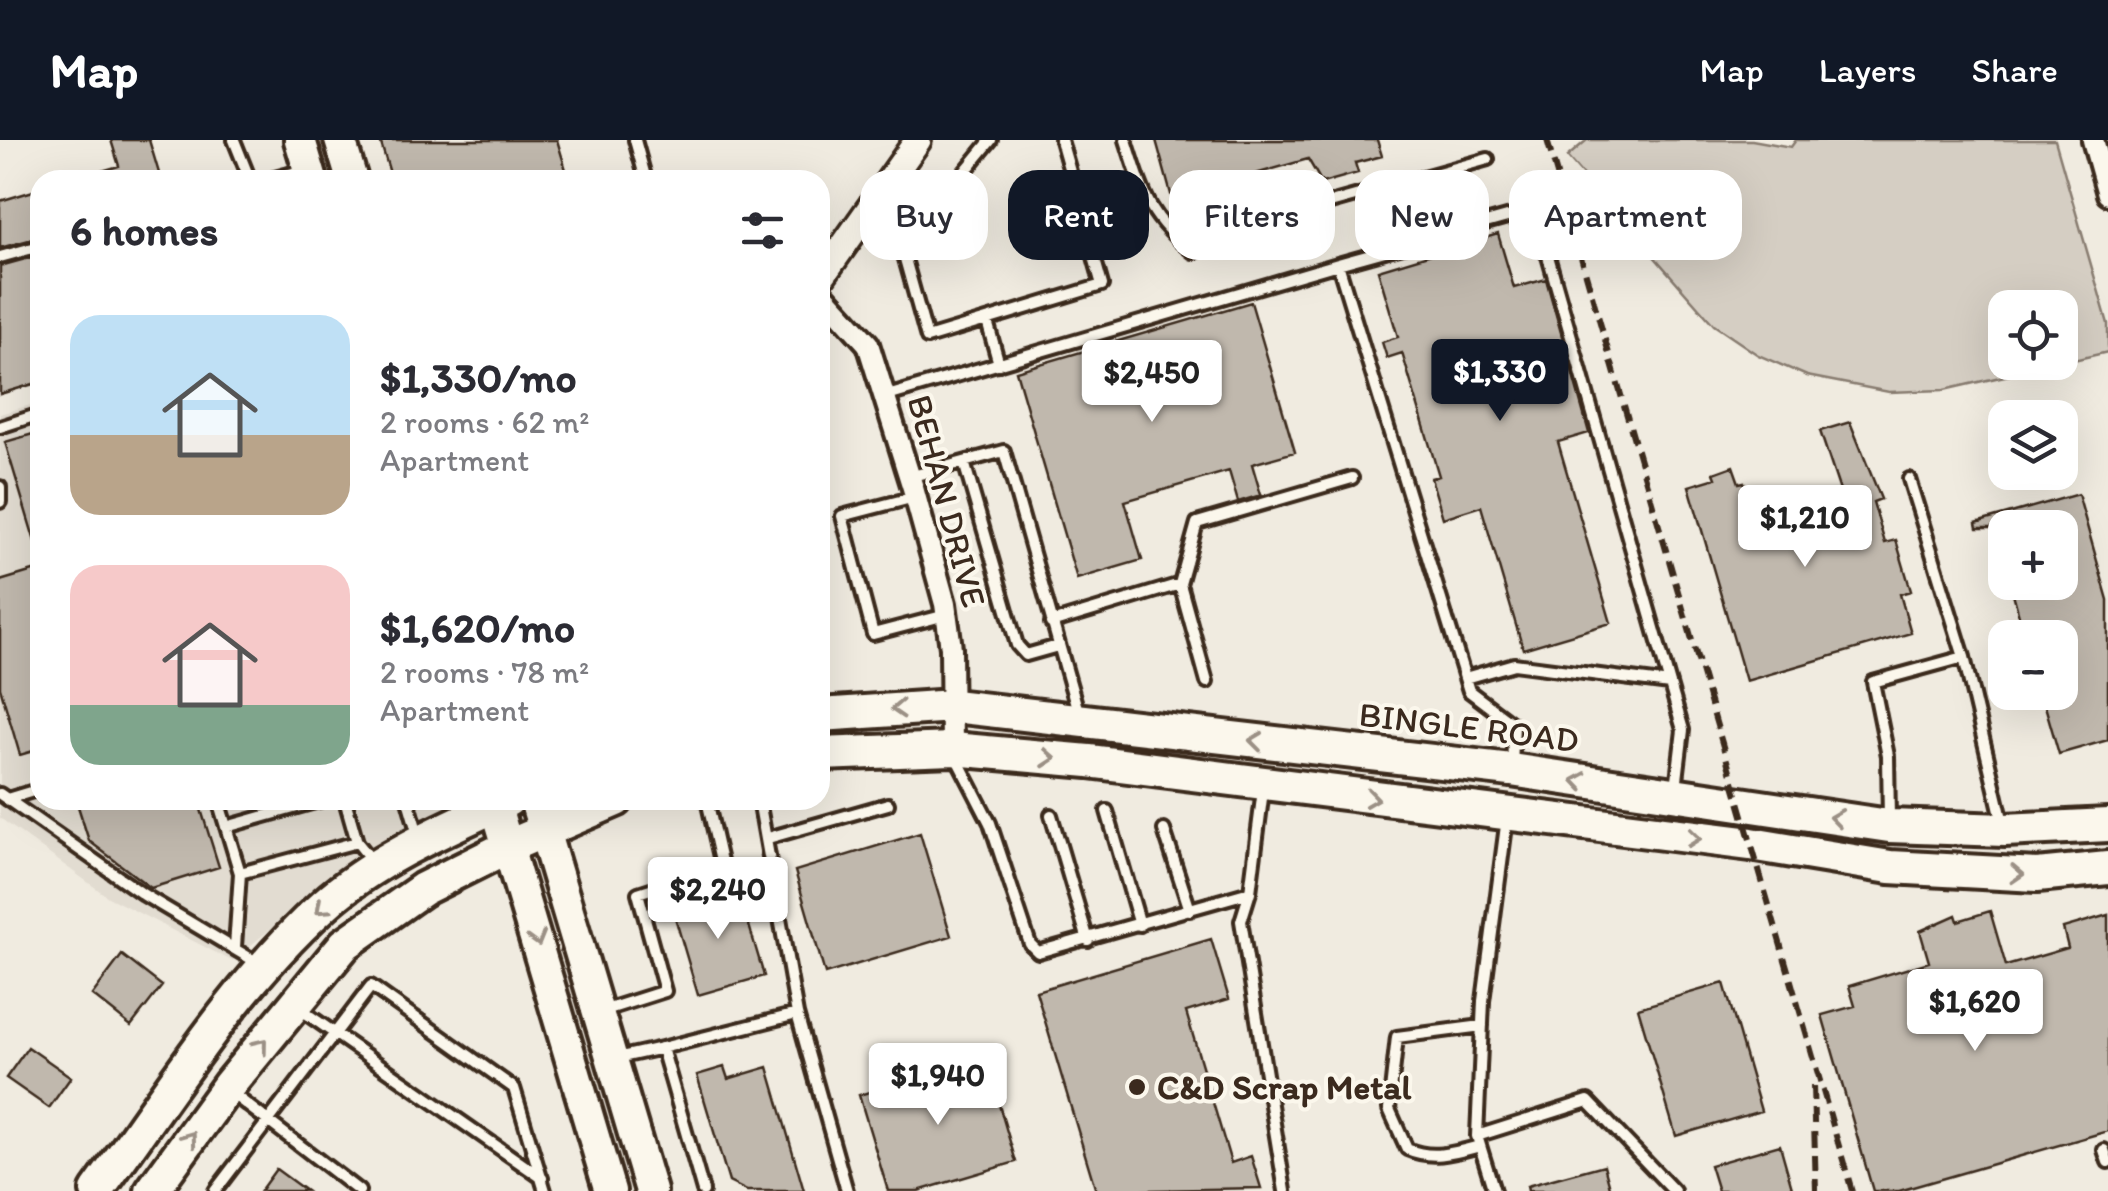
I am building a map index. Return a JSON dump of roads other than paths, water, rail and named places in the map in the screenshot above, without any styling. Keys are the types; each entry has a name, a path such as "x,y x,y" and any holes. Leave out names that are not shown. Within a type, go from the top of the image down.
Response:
{"main road":[{"path":"340,140 349,170"},
{"name":"BINGLE ROAD","path":"830,714 953,706 1512,770 1889,826 2005,830 2108,825"},
{"path":"830,754 952,750 1089,761 1751,844 1890,867 2037,875 2108,868"},
{"path":"1507,816 1512,770"},
{"path":"98,1191 260,970 325,904 367,854 420,844 484,810"},
{"path":"501,810 610,1191"},
{"path":"152,1191 226,1088 345,944 381,916 509,846 539,816 568,810"},
{"path":"539,816 652,1191"},
{"path":"1889,826 1890,867"},
{"path":"260,970 294,1005"}],"street":[{"path":"830,266 918,140"},
{"path":"2093,140 2108,194"},
{"name":"BEHAN DRIVE","path":"830,302 868,344 912,487 946,615 952,750"}],"lane":[{"path":"234,140 246,170"},
{"path":"636,140 644,170"},
{"path":"992,140 902,248 928,338 1102,284 1061,140"},
{"path":"1126,140 1141,186 1161,227 1193,252 1262,233 1280,217 1488,159"},
{"path":"884,397 1518,214 1548,256 1670,684 1682,730 1675,795"},
{"path":"0,258 30,249"},
{"path":"1338,264 1469,692 1514,725 1512,770"},
{"path":"987,321 999,364"},
{"path":"0,427 30,417"},
{"path":"946,615 873,634 842,516 964,462 1004,451 1080,721"},
{"path":"964,462 1017,645 1026,655 1058,646"},
{"path":"1207,682 1180,584 1197,523 1352,478"},
{"path":"1909,479 1964,657 2005,830"},
{"path":"0,488 0,502"},
{"path":"1051,623 1180,584"},
{"path":"1889,826 1888,756 1874,682 1964,657"},
{"path":"1465,678 1514,664 1670,684"},
{"path":"952,750 990,823 1034,948 1045,954 1250,892"},
{"path":"1264,784 1250,892 1241,921 1285,1191"},
{"path":"4,796 30,791"},
{"path":"4,796 144,895 236,947 260,970"},
{"path":"768,838 888,804"},
{"path":"221,810 240,873 236,947"},
{"path":"226,827 286,810"},
{"path":"240,873 367,854 349,810"},
{"path":"411,810 420,844"},
{"path":"598,1013 666,992 638,893 722,866 710,810"},
{"path":"761,810 797,1014 847,1191"},
{"path":"1108,811 1140,925"},
{"path":"1051,814 1088,940"},
{"path":"1494,1191 1478,1141 1482,1026 1507,816"},
{"path":"1164,830 1190,910"},
{"path":"215,1191 371,986 514,1088 544,1185"},
{"path":"294,1005 544,1185"},
{"path":"612,1060 797,1014"},
{"path":"1482,1026 1397,1038 1389,1109 1406,1149 1434,1156 1588,1101 1674,1191"},
{"path":"662,1048 703,1191"},
{"path":"226,1088 359,1191"},
{"path":"2104,1150 2108,1162"}],"railway":[{"path":"1547,140 1852,1191"},
{"path":"1813,1086 1816,1191"}],"place":[{"name":"C&D Scrap Metal","path":"1137,1087"}]}
